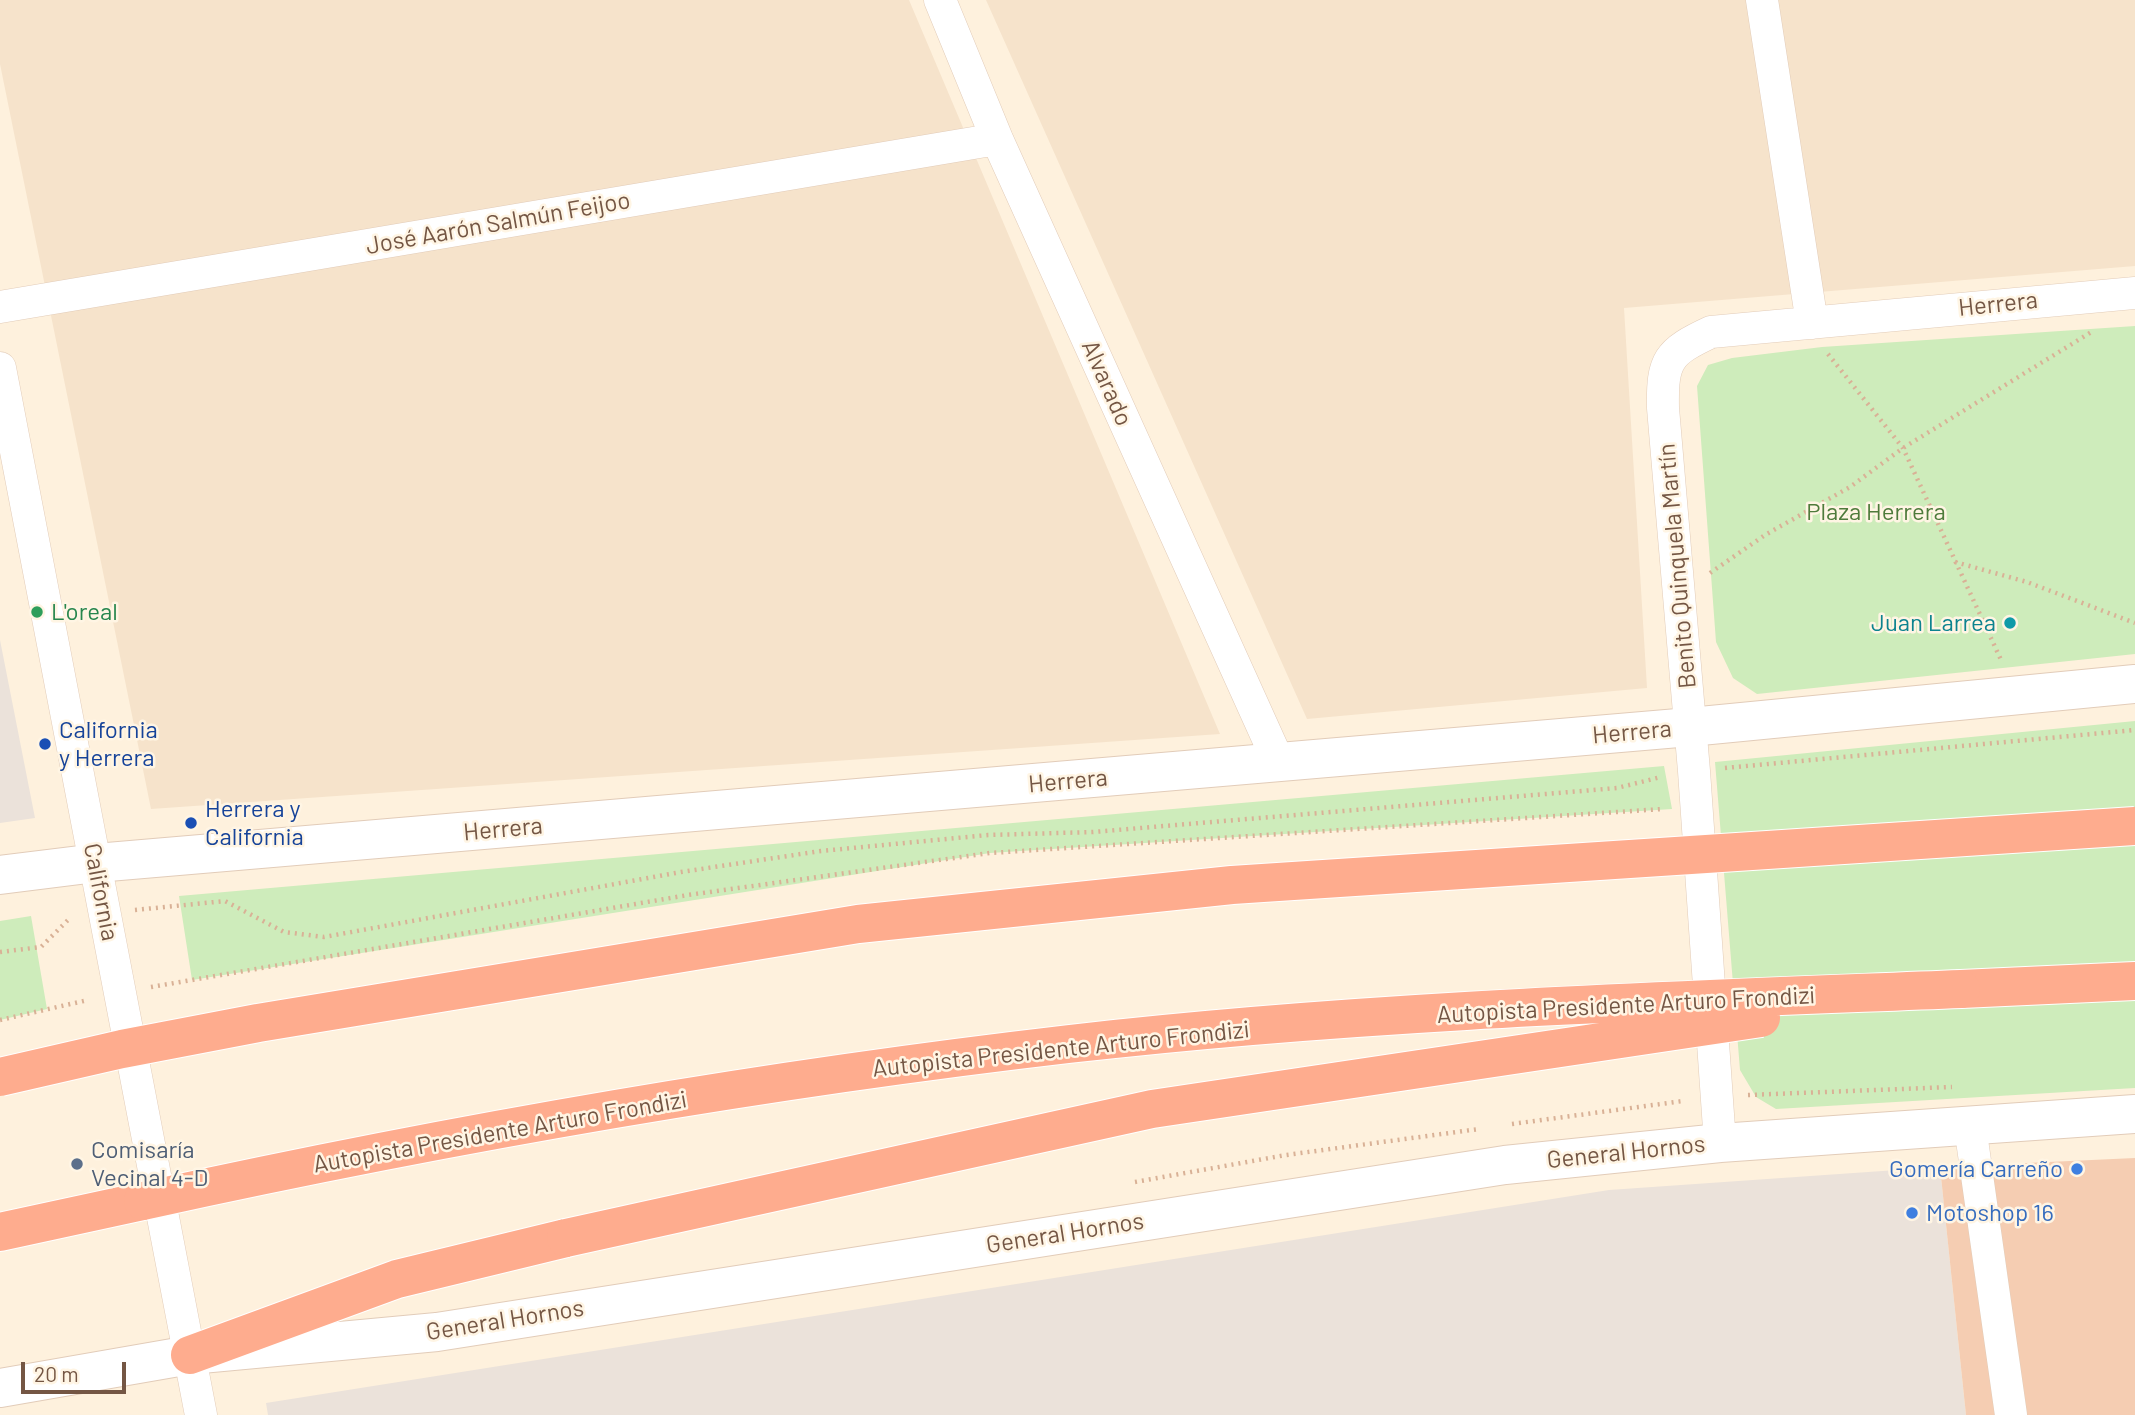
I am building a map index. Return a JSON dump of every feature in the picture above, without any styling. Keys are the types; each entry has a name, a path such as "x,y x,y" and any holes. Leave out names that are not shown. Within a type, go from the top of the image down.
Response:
{"highway":[{"path":"0,1077 122,1049 258,1023 858,924 1232,885 2135,826"},
{"name":"Autopista Presidente Arturo Frondizi","path":"0,1232 261,1175 577,1117 872,1069 1058,1045 1234,1028 1510,1009 2135,981"},
{"path":"190,1355 397,1279 566,1238 1152,1109 1961,989"}],"street":[{"name":"Alvarado","path":"940,0 997,139 1279,763"},
{"path":"1762,0 1812,323"},
{"name":"José Aarón Salmún Feijoo","path":"0,307 997,139"},
{"name":"Herrera","path":"1663,408 1663,382 1667,361 1679,347 1711,332 2100,294 2135,293"},
{"name":"California","path":"0,368 201,1415"},
{"name":"Benito Quinquela Martín","path":"1663,408 1694,771 1720,1143"},
{"name":"Herrera","path":"0,875 96,863 1690,727 2135,684"},
{"name":"General Hornos","path":"0,1388 190,1355 437,1332 1505,1165 1720,1143 2135,1114"},
{"path":"1970,1126 2011,1415"}],"path":[{"path":"1680,594 1765,535 1850,487 1903,448 2097,329 2100,294"},
{"path":"1812,323 1822,347 1903,448 2019,694"},
{"path":"1954,561 2027,582 2135,623"},
{"path":"0,952 41,947 70,917 105,913 225,901 284,932 324,937 681,872 821,851 988,835 1093,832 1618,788 1694,771 2135,730"},
{"path":"0,1020 121,992"}],"shaded area":[{"path":"0,0 909,0 1220,734 151,809 0,64"},
{"path":"986,0 2135,0 2135,266 1624,308 1647,688 1307,719"},
{"path":"0,640 35,818 0,823"},
{"path":"1940,1167 1966,1415 268,1415 266,1403 1609,1190"}],"green space":[{"name":"Plaza Herrera","path":"2135,326 2135,654 1757,694 1733,678 1716,642 1697,386 1708,365 1732,358 1822,347"},
{"path":"2135,721 2135,1088 1776,1109 1756,1097 1740,1070 1715,762"},
{"path":"1664,766 1672,809 990,853 192,980 179,896"},
{"path":"31,916 47,1009 0,1020 0,921"}],"building":[{"path":"2135,1158 2135,1415 1966,1415 1940,1167"}],"place":[{"name":"L'oreal","path":"37,612"},
{"name":"Juan Larrea","path":"2010,623"},
{"name":"California y Herrera","path":"45,744"},
{"name":"Herrera y California","path":"191,823"},
{"name":"Comisaría Vecinal 4-D","path":"77,1164"},
{"name":"Gomería Carreño","path":"2077,1169"},
{"name":"Motoshop 16","path":"1912,1213"}]}
